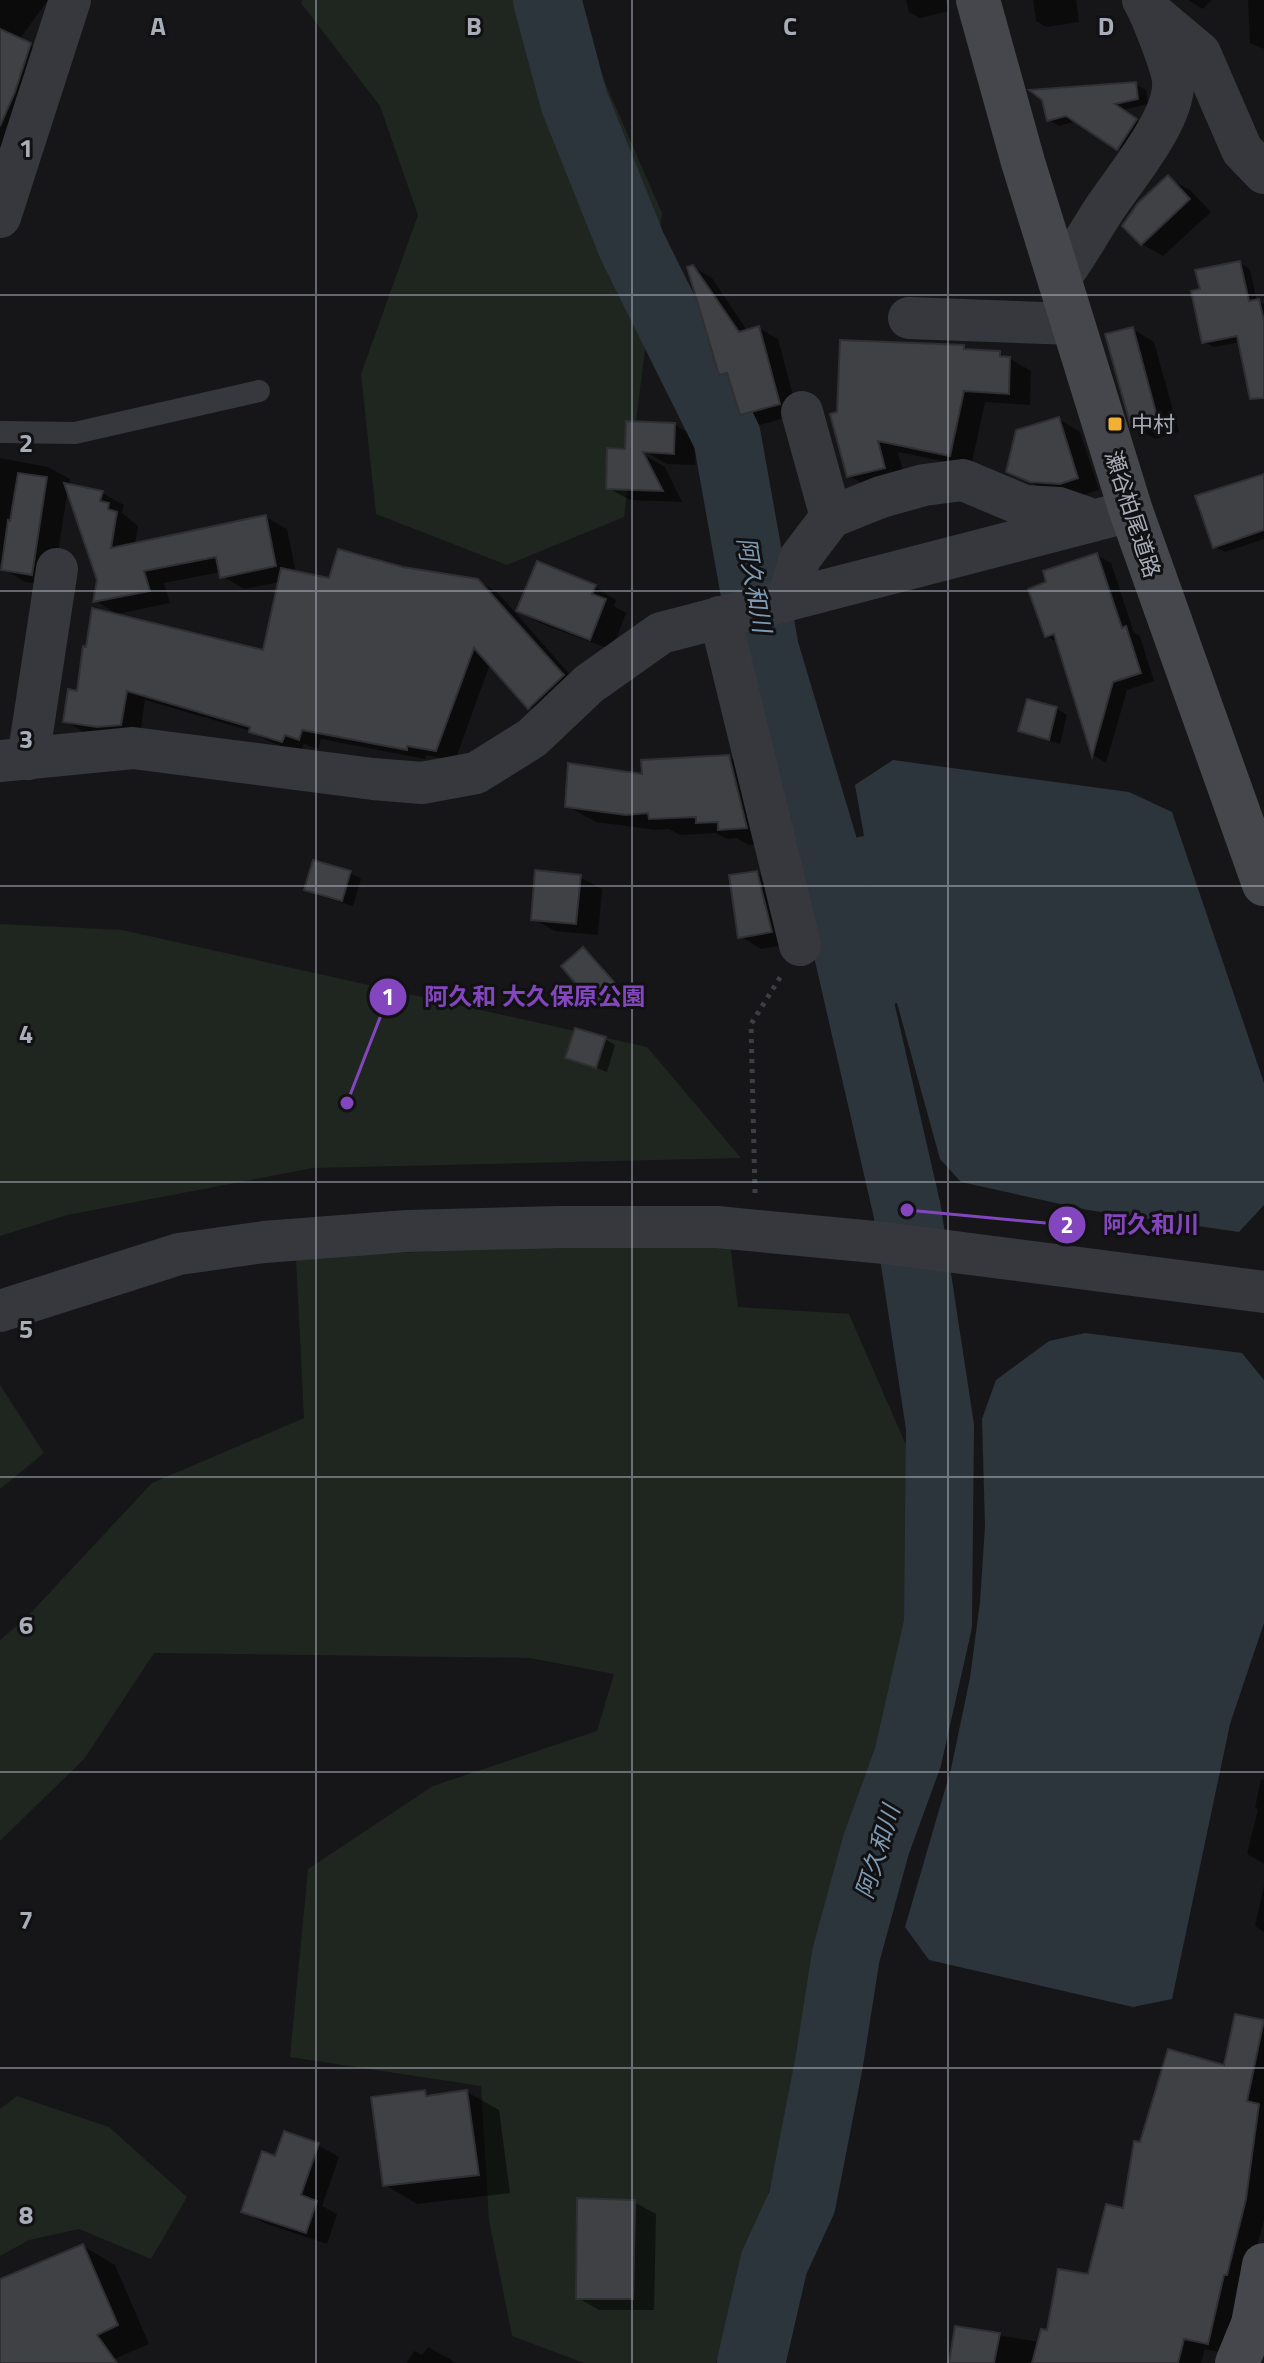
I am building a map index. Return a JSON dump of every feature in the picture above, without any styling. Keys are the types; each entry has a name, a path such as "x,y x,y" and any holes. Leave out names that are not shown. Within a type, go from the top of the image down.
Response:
{"main road":[{"name":"瀬谷柏尾道路","path":"978,0 1073,324 1114,516 1262,870"},
{"path":"1237,2363 1259,2325 1264,2265"}],"street":[{"path":"0,217 70,0"},
{"path":"1059,279 1079,254 1103,211 1142,156 1167,110 1173,82 1146,6"},
{"path":"1146,6 1200,53 1242,150 1264,173"},
{"path":"909,318 1073,324"},
{"path":"802,412 831,517"},
{"path":"784,601 800,558 831,517 881,497 924,485 963,480 1025,506 1114,516"},
{"path":"57,569 14,760 133,748 422,783 476,773 532,738 589,684 661,633 1114,516"},
{"path":"726,616 800,945"},
{"path":"0,1311 179,1254 264,1242 407,1231 561,1227 717,1227 755,1230 885,1243 1264,1292"}],"lane":[{"path":"0,432 75,433 259,391"}],"path":[{"path":"755,1230 751,1024 800,945"}],"shaded area":[{"path":"302,0 569,0 662,213 624,517 507,565 376,514 361,374 418,215 380,106 301,3"},
{"path":"893,760 1129,792 1172,812 1264,1083 1264,1205 1239,1232 1088,1210 961,1182 940,1159 897,1003 863,1014 823,844 864,836 855,785"},
{"path":"0,924 122,930 647,1047 741,1158 313,1168 67,1215 0,1236"},
{"path":"729,1236 738,1307 849,1314 906,1445 912,1600 731,2344 715,2363 584,2363 512,2336 489,2220 481,2086 290,2057 308,1869 433,1786 597,1731 614,1674 530,1658 154,1653 85,1758 0,1841 0,1640 25,1619 152,1483 304,1418 296,1258"},
{"path":"1085,1333 1242,1353 1264,1380 1264,1623 1230,1724 1172,1999 1133,2007 929,1960 905,1927 951,1769 970,1678 980,1602 985,1526 982,1419 996,1380 1049,1341"},
{"path":"0,1385 44,1453 0,1489"},
{"path":"17,2096 109,2127 187,2197 151,2259 79,2229 29,2240 0,2256 0,2109"}],"building":[{"path":"0,29 31,43 0,126"},
{"path":"1136,82 1138,99 1115,104 1137,119 1117,150 1066,116 1047,121 1042,100 1029,90"},
{"path":"1168,175 1190,199 1141,245 1122,226 1138,203"},
{"path":"1240,261 1249,301 1259,299 1264,321 1264,398 1250,399 1237,336 1202,343 1191,291 1200,289 1195,270"},
{"path":"693,265 739,332 759,326 780,404 740,415 727,373 719,375 687,267"},
{"path":"1133,327 1158,420 1131,427 1105,334"},
{"path":"840,340 964,345 964,349 1000,351 1000,356 1010,357 1009,394 964,391 950,456 878,441 885,468 847,477 830,414 837,412"},
{"path":"1059,417 1078,478 1060,484 1030,482 1006,472 1016,430"},
{"path":"626,421 675,423 674,454 643,452 663,491 606,489 607,448 625,449"},
{"path":"18,473 47,477 32,575 1,570"},
{"path":"1264,474 1264,530 1213,548 1195,496"},
{"path":"64,483 103,491 100,501 109,503 108,509 117,512 111,548 266,515 276,566 220,578 216,557 144,571 150,591 93,602 97,580"},
{"path":"338,549 403,567 478,579 564,675 528,709 474,648 436,751 407,746 407,750 302,730 299,740 285,735 282,742 249,732 250,727 127,691 121,725 97,727 63,722 68,689 77,691 92,608 263,650 281,568 329,578"},
{"path":"1097,553 1141,673 1113,682 1092,757 1054,634 1045,637 1028,589 1046,582 1043,571"},
{"path":"537,561 596,585 592,594 606,599 590,640 516,611"},
{"path":"1027,699 1057,707 1049,740 1018,731"},
{"path":"729,755 747,828 718,830 718,822 696,823 696,817 649,819 648,813 626,815 565,807 568,763 642,774 641,760"},
{"path":"313,860 351,871 342,901 304,890"},
{"path":"535,870 581,875 576,924 531,920"},
{"path":"757,871 772,932 738,938 729,875"},
{"path":"583,947 617,985 594,1005 561,966"},
{"path":"575,1028 606,1037 596,1068 565,1058"},
{"path":"1235,2014 1264,2020 1247,2101 1259,2104 1246,2199 1208,2344 1184,2339 1178,2363 1032,2363 1041,2329 1047,2330 1058,2269 1088,2274 1106,2204 1123,2208 1134,2141 1140,2142 1168,2049 1224,2065"},
{"path":"425,2090 426,2096 467,2090 479,2175 383,2186 371,2097"},
{"path":"284,2131 319,2143 301,2195 317,2201 306,2233 241,2212 262,2151 275,2156"},
{"path":"577,2198 635,2200 633,2299 576,2299"},
{"path":"83,2244 118,2325 97,2335 117,2363 0,2363 0,2279"},
{"path":"955,2326 1000,2333 994,2363 949,2363"}],"waterway":[{"name":"阿久和川","path":"547,0 574,101 632,246 727,437 765,650 823,844 907,1210 940,1427 938,1624 908,1757 876,1845 846,1955 802,2202 774,2263 751,2363"}],"place":[{"name":"中村","path":"1115,424"},
{"name":"阿久和 大久保原公園","path":"347,1103"},
{"name":"阿久和川","path":"907,1210"}]}
